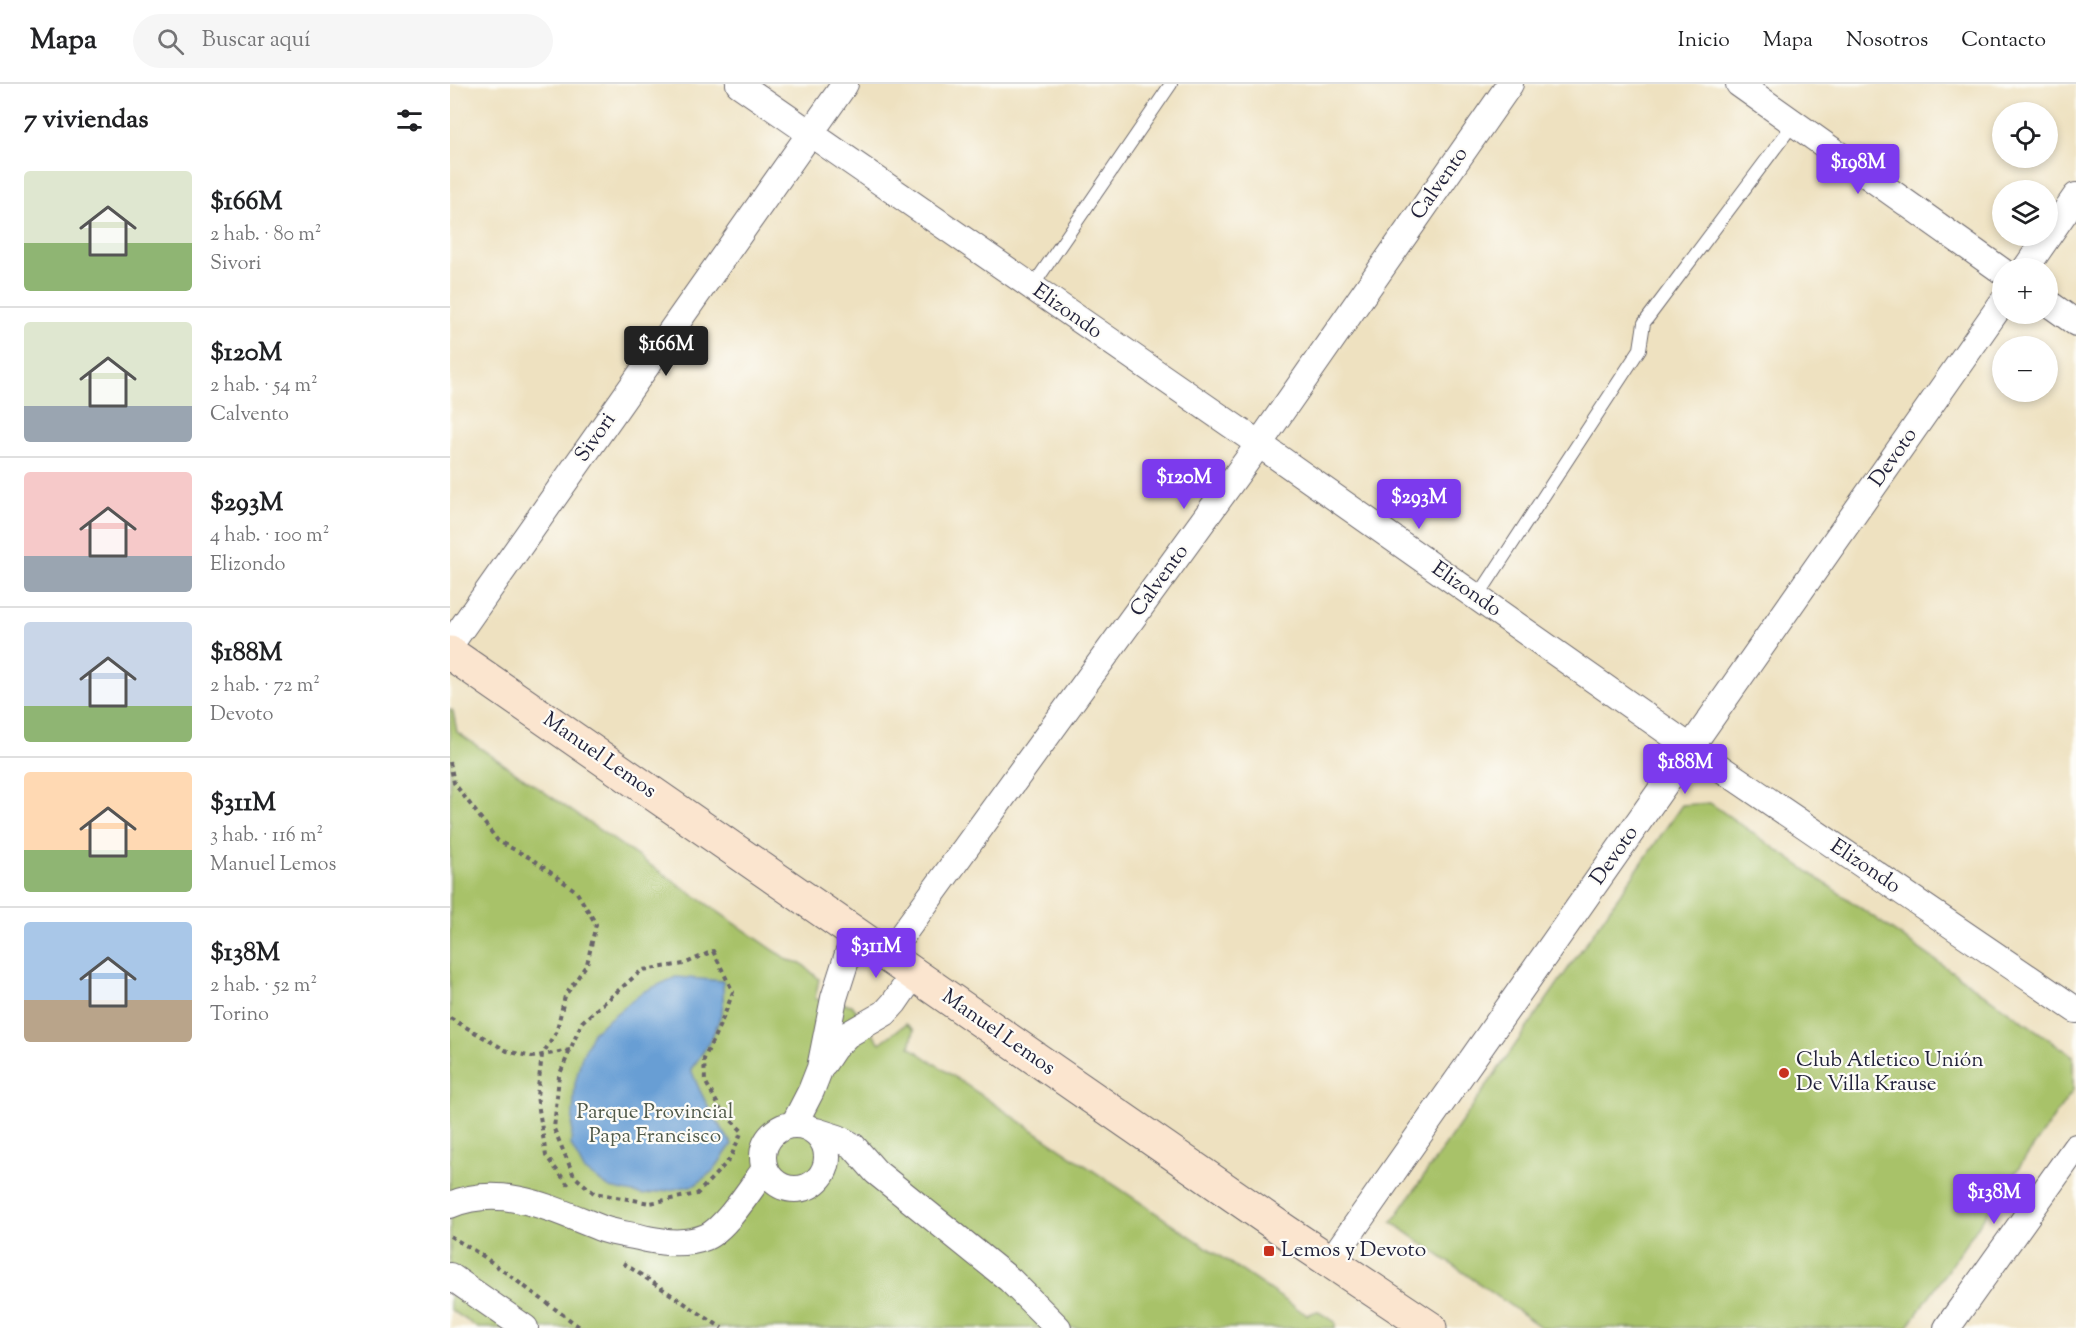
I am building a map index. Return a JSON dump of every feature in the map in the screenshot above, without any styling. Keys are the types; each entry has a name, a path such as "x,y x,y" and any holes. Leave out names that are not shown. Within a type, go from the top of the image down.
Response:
{"main road":[{"name":"Manuel Lemos","path":"450,654 1330,1262 1430,1328"}],"street":[{"name":"Elizondo","path":"739,84 1259,444 1691,748 2076,1010"},
{"name":"Sivori","path":"450,645 845,84"},
{"name":"Calvento","path":"886,956 1259,444 1510,84"},
{"path":"1739,84 1992,264"},
{"path":"2033,258 2076,196"},
{"path":"2058,310 2076,323"},
{"name":"Devoto","path":"1330,1262 1992,317"},
{"path":"805,1127 811,1091 820,1068 834,998 848,954 859,936"},
{"path":"820,1068 834,1048 847,1035 885,1013 894,1004 914,974"},
{"path":"805,1127 823,1139 828,1161 824,1172 808,1187 797,1189 786,1188 770,1177 765,1169 763,1150 774,1132 783,1126 805,1127 838,1137 853,1146 876,1172 1010,1280 1059,1328"},
{"path":"1947,1328 2076,1147"},
{"path":"450,1205 465,1199 515,1198 545,1206 578,1209 605,1230 665,1242 686,1242 706,1237 721,1226 765,1169"},
{"path":"450,1276 525,1328"}],"lane":[{"path":"1032,287 1171,84"},
{"path":"1477,598 1640,350 1644,323 1794,123"}],"path":[{"path":"450,762 454,783 498,841 532,859 576,891 596,924 587,964 566,996 555,1033 542,1055 537,1096 546,1156 565,1179 578,1209 631,1200"},
{"path":"713,951 733,992 704,1059 705,1081 721,1110 742,1131 730,1159 697,1194 650,1203 631,1200 594,1193 574,1176 554,1129 559,1076 582,1022 642,970 684,964 713,951"},
{"path":"450,1018 507,1051 532,1057 570,1050"},
{"path":"450,1236 483,1256 581,1328"},
{"path":"621,1262 722,1328"}],"green space":[{"name":"Parque Provincial Papa Francisco","path":"450,709 453,711 457,732 788,960 801,963 819,979 815,999 852,1005 880,1043 906,1024 914,1030 910,1047 1307,1315 1317,1311 1335,1322 1335,1328 478,1328 450,1309"},
{"name":"Club Atletico Unión De Villa Krause","path":"1710,803 2073,1056 2073,1090 1907,1328 1542,1328 1392,1222 1682,805"}],"water":[{"path":"676,977 723,981 720,1018 710,1041 691,1069 709,1108 732,1144 714,1170 695,1185 643,1195 610,1188 584,1170 571,1145 575,1084 581,1059 593,1032 643,992"}],"place":[{"name":"Club Atletico Unión De Villa Krause","path":"1784,1073"},
{"name":"Lemos y Devoto","path":"1269,1251"}]}
